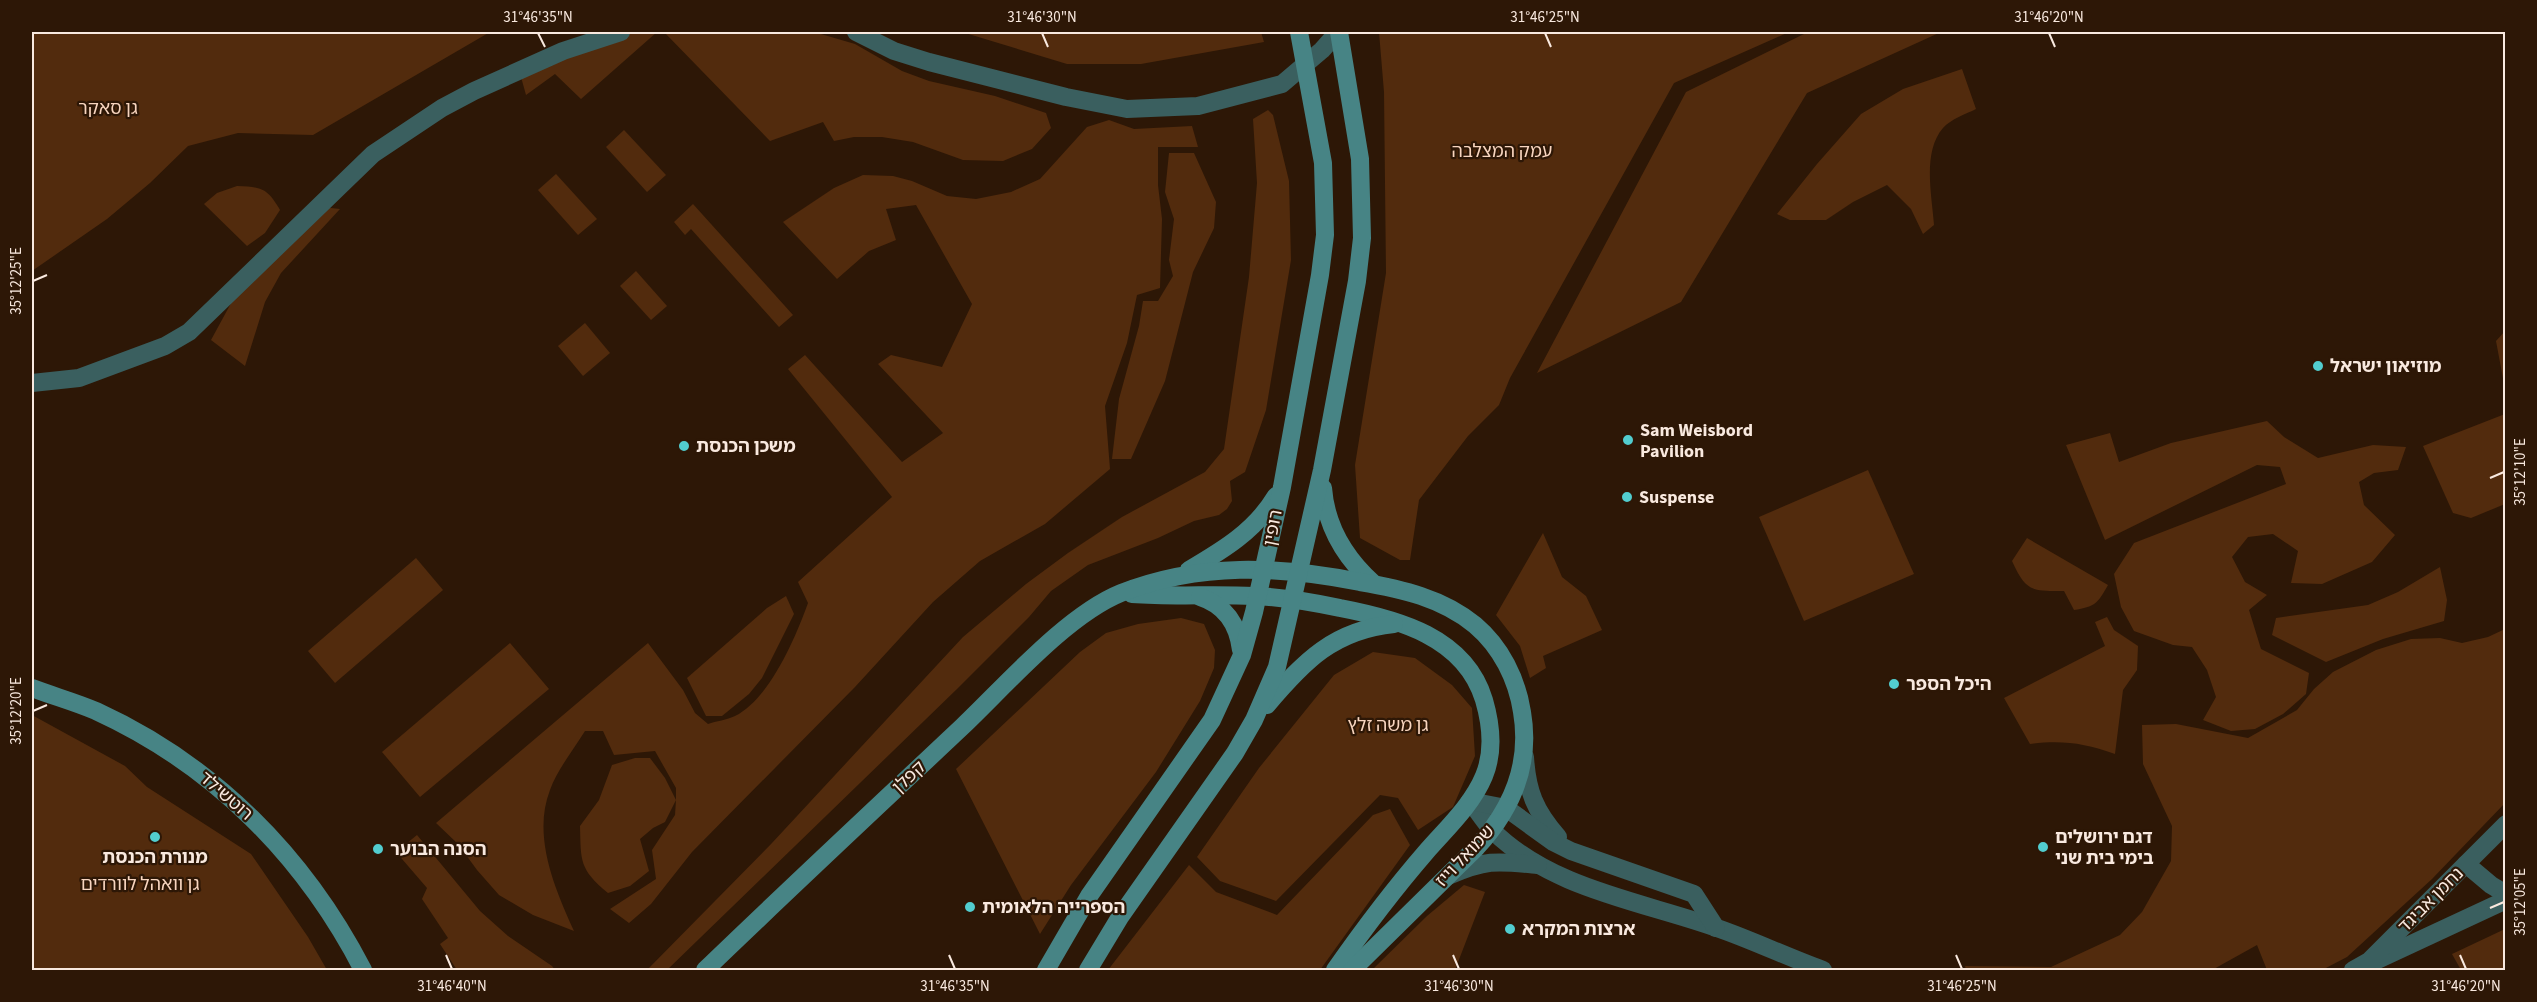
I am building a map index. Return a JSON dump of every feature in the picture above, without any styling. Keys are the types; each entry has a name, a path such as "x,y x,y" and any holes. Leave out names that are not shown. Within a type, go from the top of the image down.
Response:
{"street":[{"path":"32,383 79,378 165,346 189,332 373,154 442,108 474,91 563,51 621,32"},
{"path":"856,32 894,51 929,62 1127,110 1198,106 1282,84 1338,32"},
{"name":"רופין","path":"1046,970 1089,896 1212,720 1242,655 1258,596 1281,486 1320,275 1325,235 1323,163 1299,32"},
{"name":"רופין","path":"1088,970 1120,917 1235,753 1254,720 1277,667 1294,601 1322,470 1357,281 1362,238 1360,159 1338,32"},
{"path":"1322,470 1324,504 1332,527 1357,568 1374,584"},
{"path":"1182,574 1247,531 1267,511 1281,486"},
{"name":"קפלן","path":"705,970 1069,626 1090,609 1121,593 1182,574 1236,568 1300,572"},
{"name":"שמואל וייז","path":"1300,572 1407,591 1439,602 1477,627 1495,645 1506,664 1520,700 1524,722 1522,770 1506,808 1492,830 1352,970"},
{"name":"קפלן","path":"1121,593 1258,596"},
{"path":"1195,596 1209,600 1228,616 1236,629 1242,655"},
{"name":"שמואל וייז","path":"1258,596 1381,616 1404,623 1428,635 1454,652 1468,666 1482,692 1490,726 1489,763 1470,801 1425,853 1335,970"},
{"path":"1254,720 1298,668 1328,645 1366,628 1404,623"},
{"name":"רוטשילד","path":"32,688 95,711 145,736 177,755 219,787 263,828 299,868 343,931 363,970"},
{"path":"1524,749 1526,775 1533,803 1542,819 1571,851"},
{"path":"1470,801 1506,808 1553,842 1571,851 1694,894 1716,928"},
{"path":"1470,801 1492,830 1539,865 1561,876 1659,911 1716,928 1823,970"},
{"name":"נחמן אביגד","path":"2354,970 2369,961 2505,824"},
{"path":"1447,876 1475,864 1490,861 1539,865"},
{"path":"2466,864 2505,894"},
{"path":"2354,970 2505,900"}],"green space":[{"name":"גן סאקר","path":"32,32 490,32 313,135 238,133 188,146 150,183 107,219 32,271"},
{"path":"632,32 657,32 581,99 555,74 526,95 521,77 599,43"},
{"path":"664,32 814,32 855,44 902,71 929,81 995,96 1046,113 1051,128 1032,149 1003,161 963,160 913,142 882,137 854,137 834,141 823,122 770,141"},
{"path":"962,32 1261,32 1264,42 1141,64 1067,64"},
{"name":"עמק המצלבה","path":"1379,32 1789,32 1674,83 1510,378 1499,405 1468,436 1419,500 1410,560 1400,560 1360,538 1355,465 1386,273 1384,92"},
{"path":"1808,32 1941,32 1807,93 1681,302 1537,373 1686,92"},
{"path":"1962,69 1976,109 1943,128 1932,149 1930,188 1934,225 1923,234 1911,209 1887,185 1853,202 1826,220 1790,220 1777,214 1861,114 1903,89"},
{"path":"1268,110 1273,115 1289,181 1291,260 1266,410 1245,472 1230,481 1232,501 1227,509 1219,515 1194,521 1158,538 1088,565 1051,591 1029,617 957,689 667,970 647,970 772,843 963,637 1026,584 1068,553 1122,517 1205,472 1224,449 1249,277 1257,183 1253,119"},
{"path":"1109,120 1134,129 1192,126 1198,147 1158,147 1158,185 1162,219 1160,288 1137,295 1127,343 1105,406 1110,469 1045,524 980,561 933,602 855,687 692,852 651,904 629,923 610,909 656,879 652,850 675,815 676,788 655,751 614,755 603,731 585,731 553,782 545,808 543,826 553,880 574,931 533,915 499,895 458,844 436,823 648,643 683,690 695,713 708,724 735,716 759,696 780,666 808,603 798,582 892,497 788,369 805,355 902,462 943,433 878,364 891,355 942,367 972,304 916,205 886,209 896,240 869,251 837,279 783,222 834,188 863,175 893,176 912,181 947,196 976,199 1011,192 1040,179 1087,127"},
{"path":"624,130 666,175 647,192 606,147"},
{"path":"1169,153 1194,153 1216,202 1214,228 1193,272 1165,381 1131,459 1112,459 1119,399 1139,326 1143,301 1158,301 1173,276 1169,260 1174,219 1165,192"},
{"path":"556,174 597,219 578,235 538,190"},
{"path":"237,186 263,190 280,210 265,233 247,246 204,204 217,193"},
{"path":"693,204 793,315 779,327 691,229 685,235 674,222"},
{"path":"322,207 340,209 281,273 265,302 245,366 211,340 236,294"},
{"path":"636,271 667,306 651,320 620,286"},
{"path":"585,323 610,353 583,376 558,346"},
{"path":"2505,331 2505,389 2496,341"},
{"path":"2505,414 2505,504 2471,518 2453,513 2423,446"},
{"path":"2267,421 2284,437 2318,458 2373,445 2406,447 2398,470 2374,473 2359,482 2364,505 2395,535 2372,562 2322,584 2291,583 2298,551 2273,534 2248,537 2232,557 2245,582 2267,595 2249,610 2261,649 2309,673 2306,694 2283,714 2255,729 2231,731 2203,720 2216,697 2207,670 2192,647 2173,645 2134,631 2121,607 2114,574 2134,543 2286,484 2280,467 2257,465 2105,540 2066,445 2110,433 2119,462 2171,443"},
{"path":"1868,470 1914,574 1804,621 1759,517"},
{"path":"1543,533 1562,577 1586,596 1602,630 1543,656 1546,668 1530,678 1520,646 1496,615"},
{"path":"2027,538 2108,585 2098,600 2091,606 2074,610 2064,591 2037,590 2026,584 2012,561"},
{"path":"416,558 443,590 335,683 308,651"},
{"path":"2440,567 2447,600 2444,621 2383,639 2326,662 2272,635 2276,618 2368,605 2398,592"},
{"path":"786,596 794,614 762,678 749,694 722,716 706,716 687,678 767,608"},
{"path":"2107,617 2114,630 2138,646 2137,670 2123,690 2115,754 2073,743 2030,744 2004,698 2105,646 2095,622"},
{"path":"1181,618 1204,624 1215,650 1214,668 1200,701 1156,772 1071,885 1040,934 956,769 1080,652 1106,633 1138,624"},
{"path":"2505,629 2505,803 2432,879 2347,957 2322,970 2267,970 2257,945 2212,970 1966,970 1965,966 2051,967 2120,935 2142,912 2171,861 2172,826 2143,764 2142,725 2176,724 2248,738 2297,710 2314,689 2333,672 2376,650 2411,639 2440,638 2462,643 2488,637"},
{"path":"510,643 549,689 420,797 382,752"},
{"name":"גן משה זלץ","path":"1373,652 1415,658 1452,685 1472,708 1475,756 1453,807 1418,830 1398,798 1380,795 1276,901 1220,881 1197,857 1259,768 1334,675"},
{"name":"גן וואהל לוורדים","path":"32,715 125,766 147,787 251,854 308,937 327,970 32,970"},
{"path":"635,758 650,758 665,778 676,800 665,822 640,839 649,871 630,886 608,893 583,864 580,826 599,800 612,765"},
{"path":"1390,809 1410,845 1320,970 1108,970 1189,865 1216,892 1277,915 1373,815"},
{"path":"417,835 480,911 508,936 555,970 457,970 440,944 448,938 422,899 427,888 396,852"},
{"path":"1464,885 1485,892 1455,970 1372,970 1427,916"},
{"path":"2505,929 2505,970 2461,970 2452,954"}],"place":[{"name":"מוזיאון ישראל","path":"2318,366"},
{"name":"Sam Weisbord Pavilion","path":"1628,440"},
{"name":"משכן הכנסת","path":"684,446"},
{"name":"Suspense","path":"1627,497"},
{"name":"היכל הספר","path":"1894,684"},
{"name":"מנורת הכנסת","path":"155,837"},
{"name":"דגם ירושלים בימי בית שני","path":"2043,847"},
{"name":"הסנה הבוער","path":"378,849"},
{"name":"הספרייה הלאומית","path":"970,907"},
{"name":"ארצות המקרא","path":"1510,929"}]}
